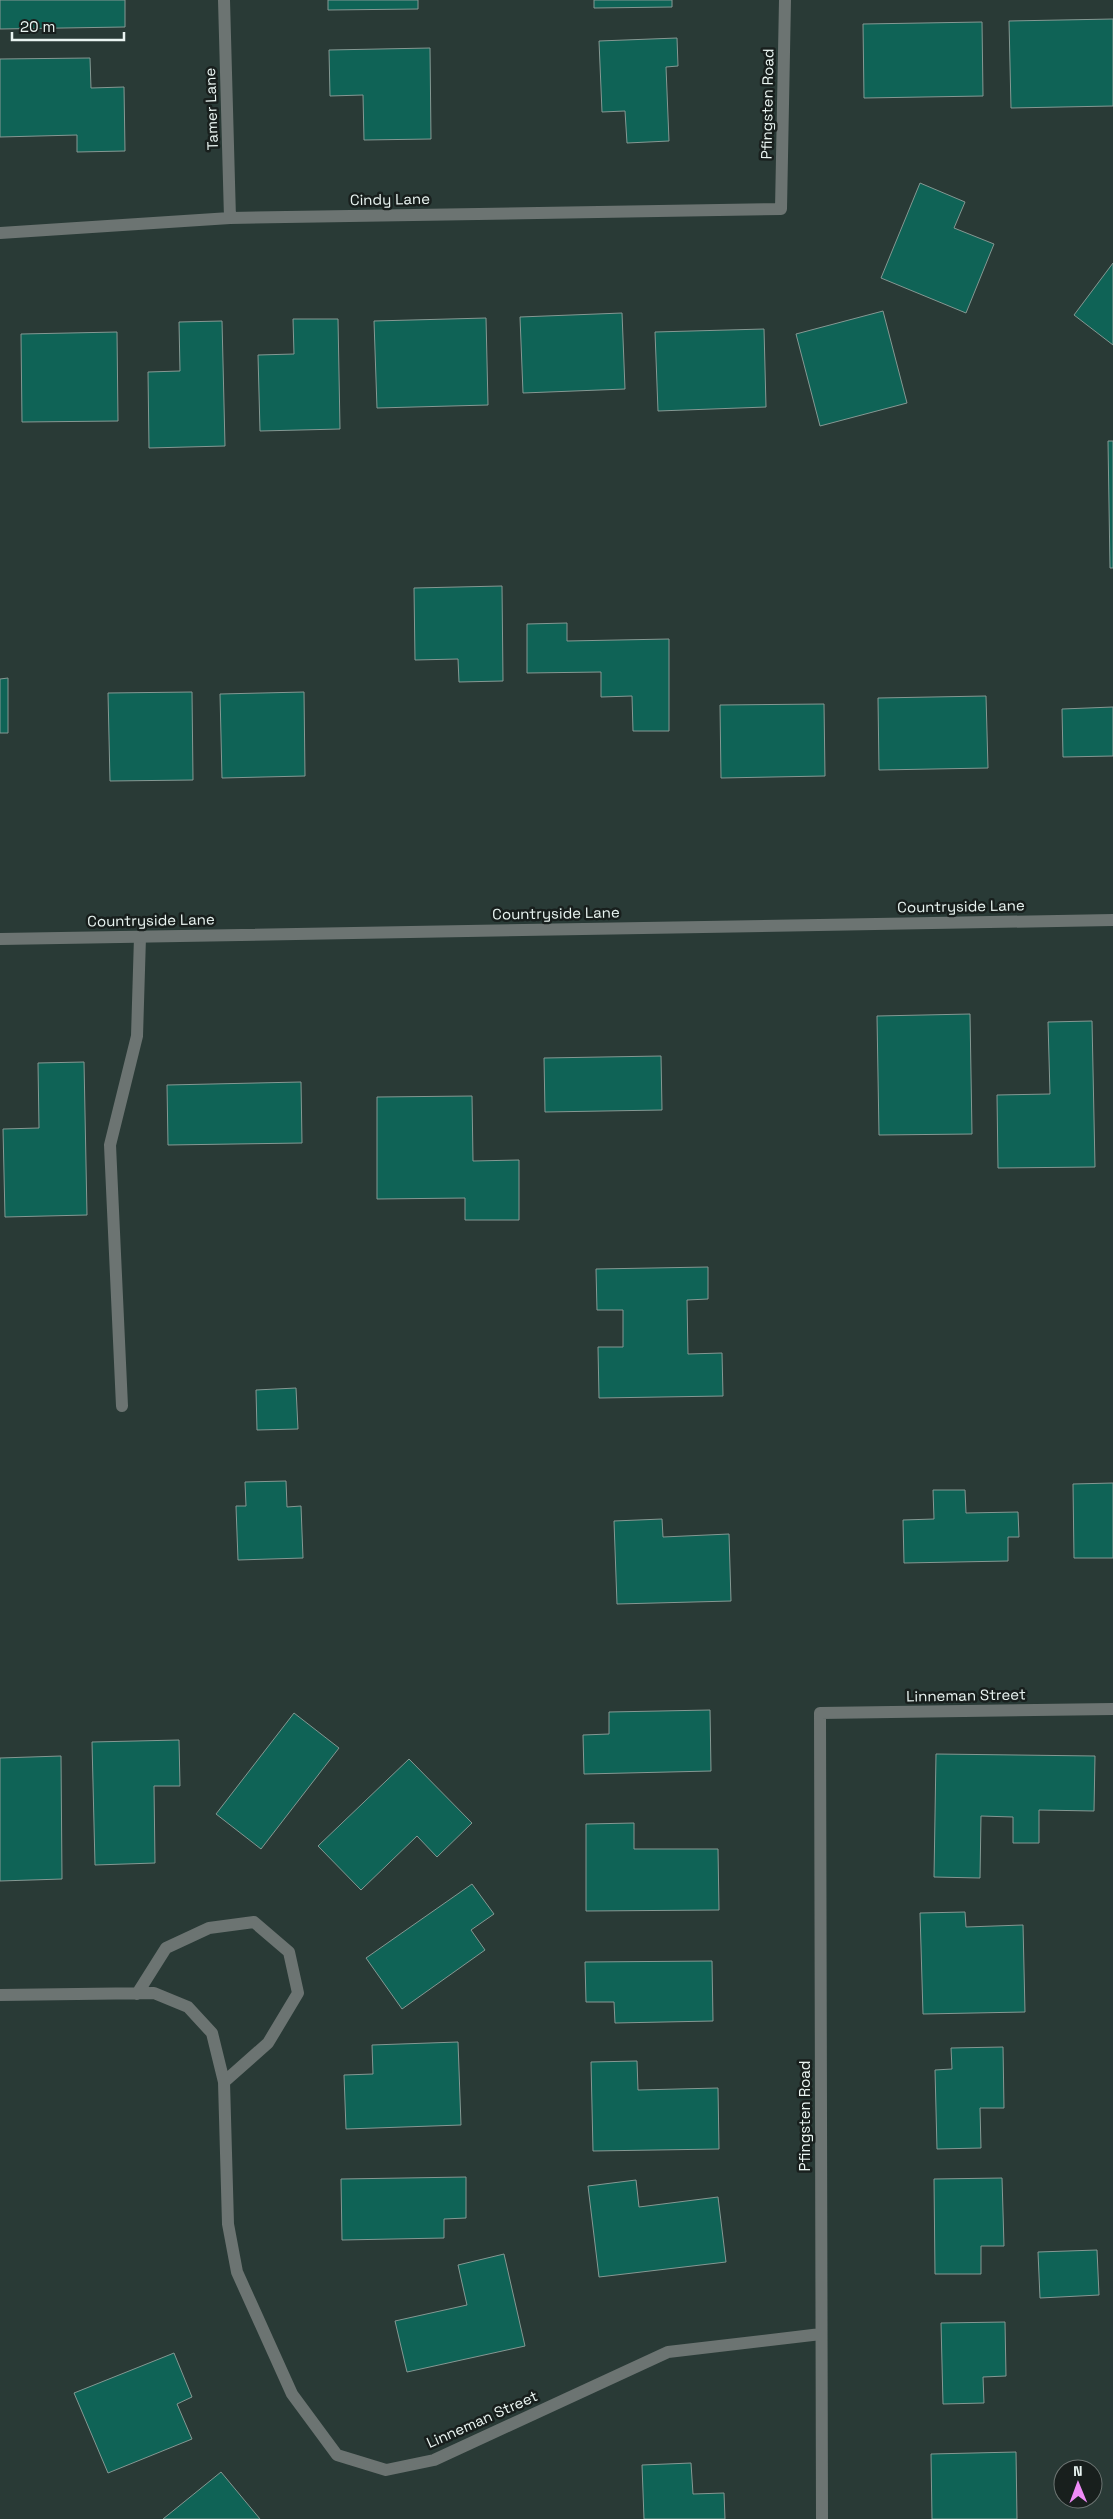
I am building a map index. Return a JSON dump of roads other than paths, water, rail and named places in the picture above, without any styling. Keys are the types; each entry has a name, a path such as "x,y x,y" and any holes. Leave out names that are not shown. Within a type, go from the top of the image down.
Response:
{"street":[{"name":"Tamer Lane","path":"224,0 230,218"},
{"name":"Pfingsten Road","path":"781,209 785,0"},
{"name":"Cindy Lane","path":"0,232 230,218 781,209"},
{"name":"Countryside Lane","path":"0,939 1113,920"},
{"path":"122,1406 110,1145 137,1036 140,936"},
{"name":"Linneman Street","path":"820,1713 1113,1709"},
{"name":"Pfingsten Road","path":"820,1713 820,2334 822,2519"},
{"path":"137,1994 166,1948 209,1928 254,1922 289,1952 298,1993 268,2042 224,2082"},
{"name":"Linneman Street","path":"0,1995 154,1993 188,2007 212,2033 224,2082 228,2224 238,2272 292,2394 337,2455 386,2470 434,2460 668,2352 820,2334"}]}
